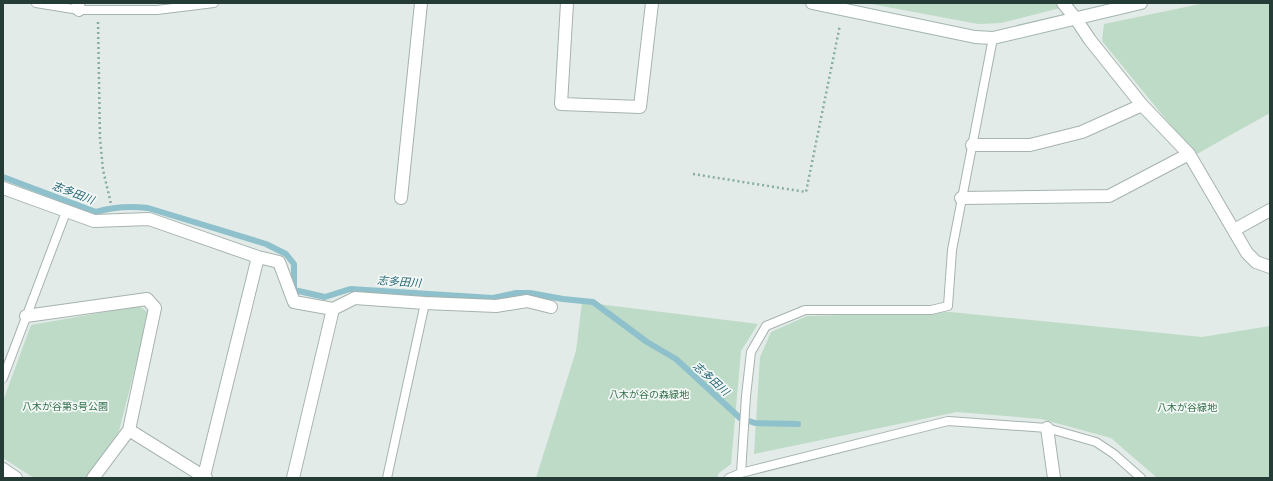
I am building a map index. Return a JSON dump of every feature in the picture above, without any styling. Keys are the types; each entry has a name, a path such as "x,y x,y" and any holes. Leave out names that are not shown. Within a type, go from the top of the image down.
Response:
{"street":[{"path":"401,198 421,3"},
{"path":"567,3 561,104 640,107 652,3"},
{"path":"815,3 975,37 993,38 1141,3"},
{"path":"1062,3 1142,105 1189,154 1247,253 1256,262 1270,267"},
{"path":"972,145 1030,145 1082,132 1142,105"},
{"path":"961,198 1109,196 1189,154"},
{"path":"3,188 94,221 149,219 279,262 294,302 333,309 355,298 496,306 527,301 551,307"},
{"path":"1234,230 1270,210"},
{"path":"129,430 205,477 258,256"},
{"path":"26,316 147,299 155,308 129,430 93,478"},
{"path":"293,478 333,309"},
{"path":"1047,428 1054,478"},
{"path":"3,469 16,478"}],"lane":[{"path":"36,3 78,6 98,10 157,10 214,3"},
{"path":"741,473 746,396 751,352 766,326 805,310 931,310 948,306 952,250 993,38"},
{"path":"3,378 66,212"},
{"path":"387,478 426,303"},
{"path":"729,478 741,473 948,422 1047,428 1096,442 1114,454 1141,478"}],"path":[{"path":"693,174 806,192 843,9"},
{"path":"98,10 100,138 103,170 107,189"}],"green space":[{"path":"866,3 1080,3 1001,23 978,24"},
{"path":"1205,3 1270,3 1270,113 1195,155 1102,41 1104,24"},
{"name":"八木が谷の森緑地","path":"582,302 758,324 741,351 731,464 719,473 717,478 536,478 576,351"},
{"name":"八木が谷第3号公園","path":"139,306 149,313 119,431 86,478 34,478 3,458 3,401 31,325"},
{"name":"八木が谷緑地","path":"950,312 1202,337 1270,326 1270,478 1156,477 1111,438 1041,419 957,412 754,454 760,357 771,332 807,316"}],"waterway":[{"name":"志多田川","path":"3,177 96,212 122,207 148,208 266,244 286,254 294,264 294,290 325,297 350,289 493,298 516,293 530,293 563,299 593,302 647,342 676,359 740,418 755,423 798,424"}]}
